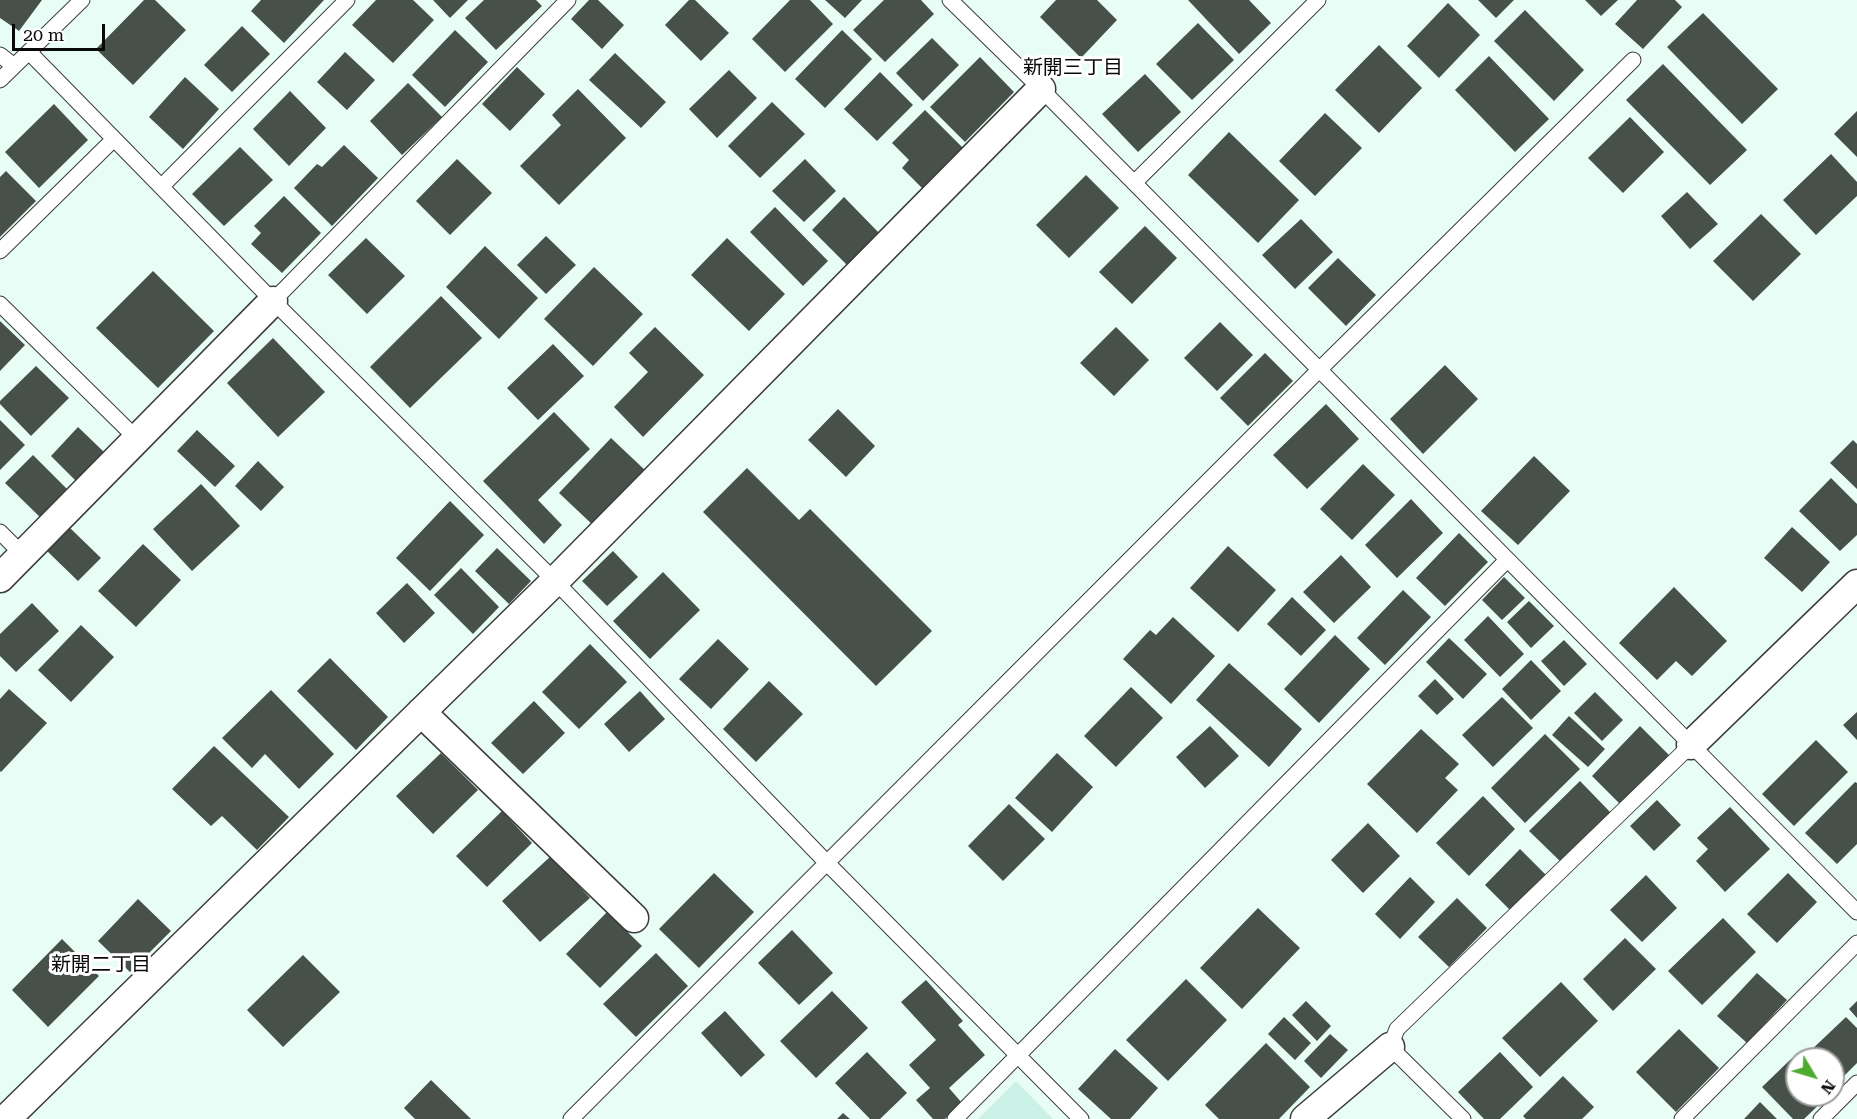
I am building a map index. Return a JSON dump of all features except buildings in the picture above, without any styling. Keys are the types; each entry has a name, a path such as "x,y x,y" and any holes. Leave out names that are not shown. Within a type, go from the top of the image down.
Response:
{"street":[{"path":"6,1119 555,581 1041,89"},
{"path":"0,578 273,301"},
{"path":"1691,745 1857,584"},
{"path":"421,712 634,918"},
{"path":"1305,1119 1390,1047"}],"lane":[{"path":"0,80 82,0"},
{"path":"161,187 347,0"},
{"path":"273,301 568,0"},
{"path":"950,0 1857,912"},
{"path":"1134,183 1318,0"},
{"path":"29,52 273,301 555,581 828,864 1081,1119"},
{"path":"0,55 14,66"},
{"path":"571,1119 1319,370 1633,60"},
{"path":"0,251 114,139"},
{"path":"0,304 136,438"},
{"path":"0,532 23,555"},
{"path":"955,1119 1507,560"},
{"path":"1463,1119 1390,1047 1397,1029 1691,745"},
{"path":"1682,1119 1857,943"},
{"path":"1821,1119 1857,1083"}],"shaded area":[{"path":"1016,1081 1053,1119 978,1119"}],"district":[{"name":"新開三丁目","path":"1073,68"},
{"name":"新開二丁目","path":"101,965"}]}
